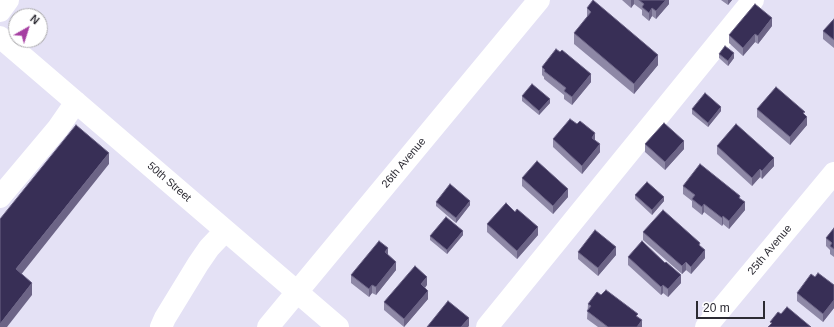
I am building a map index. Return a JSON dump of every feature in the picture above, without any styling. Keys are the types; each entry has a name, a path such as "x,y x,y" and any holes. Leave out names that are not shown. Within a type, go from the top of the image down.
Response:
{"street":[{"path":"0,11 8,0"},
{"name":"26th Avenue","path":"268,327 539,0"},
{"path":"487,327 753,0"},
{"name":"50th Street","path":"0,37 338,327"},
{"path":"0,197 58,128 76,102"},
{"name":"25th Avenue","path":"706,327 834,173"},
{"path":"161,327 164,318 198,264 209,248 225,231"}],"building":[{"path":"593,0 658,55 634,84 574,33 591,12 587,8"},
{"path":"639,0 666,0 656,11 652,8 649,13 642,7 644,4"},
{"path":"755,4 772,18 758,36 755,34 743,48 729,35"},
{"path":"834,19 834,40 823,31"},
{"path":"725,46 734,53 728,61 719,54"},
{"path":"556,49 560,52 562,50 591,74 572,97 564,91 566,88 544,71 545,70 542,67"},
{"path":"532,84 550,99 539,111 522,96"},
{"path":"776,87 805,112 803,113 807,117 790,137 757,109"},
{"path":"705,93 721,107 708,123 692,109"},
{"path":"570,119 577,124 580,121 595,133 592,138 600,144 582,166 553,139"},
{"path":"664,123 684,141 665,162 645,144"},
{"path":"736,124 774,158 762,171 760,169 752,178 717,146"},
{"path":"76,125 109,153 16,269 32,283 0,324 0,219"},
{"path":"537,161 568,189 553,206 522,178"},
{"path":"700,164 740,196 739,198 745,202 729,221 723,216 722,218 704,204 702,207 692,199 695,195 683,186"},
{"path":"647,182 664,197 652,210 635,195"},
{"path":"450,184 470,201 456,218 436,202"},
{"path":"506,203 515,212 517,209 538,227 517,251 487,224"},
{"path":"663,210 700,243 699,245 705,250 691,267 686,262 682,266 643,232"},
{"path":"446,217 463,231 447,250 430,236"},
{"path":"834,228 834,249 830,246 832,243 826,238"},
{"path":"595,230 616,247 598,268 578,252"},
{"path":"379,241 388,248 385,252 396,262 376,287 372,285 369,289 351,275"},
{"path":"642,241 665,263 666,262 681,275 668,289 663,285 661,287 628,257"},
{"path":"415,266 427,277 421,284 428,291 404,319 384,302"},
{"path":"818,273 834,285 834,300 823,314 797,293 811,274 815,277"},
{"path":"606,290 638,314 636,316 642,320 637,327 608,327 587,311 591,306 588,304 597,292 601,295"},
{"path":"448,301 469,318 461,327 427,327"},
{"path":"787,307 811,327 768,327 778,312 781,314"}]}
